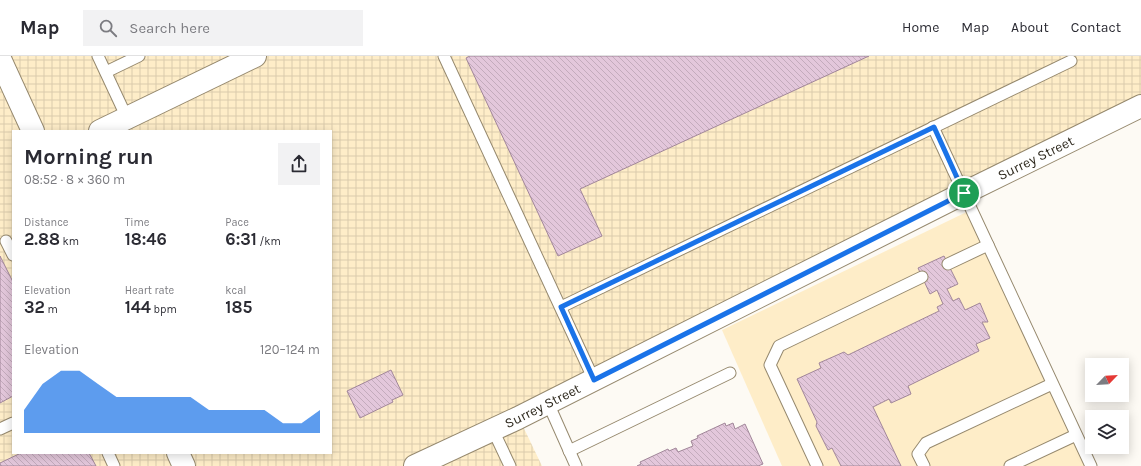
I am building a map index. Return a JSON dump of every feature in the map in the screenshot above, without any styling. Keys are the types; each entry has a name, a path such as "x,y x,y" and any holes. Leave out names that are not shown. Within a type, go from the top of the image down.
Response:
{"street":[{"path":"102,130 255,56"},
{"path":"0,59 33,130"},
{"name":"Surrey Street","path":"415,466 548,403 964,193 1141,106"},
{"path":"178,454 184,466"}],"lane":[{"path":"98,56 127,118"},
{"path":"106,72 139,56"},
{"path":"444,56 594,380"},
{"path":"561,307 1071,61"},
{"path":"934,127 1090,466"},
{"path":"6,241 12,253"},
{"path":"948,264 988,245"},
{"path":"817,466 770,365 779,346 922,277"},
{"path":"569,451 730,373"},
{"path":"924,466 918,454 926,444 1052,384"},
{"path":"548,403 576,466"},
{"path":"0,429 12,423"},
{"path":"493,430 510,466"},
{"path":"1010,466 1076,435"},
{"path":"108,454 114,466"}],"shaded area":[{"path":"0,56 1141,56 1141,106 519,418 542,466 0,466"},
{"path":"977,207 1085,442 1085,454 1090,454 1096,466 782,466 722,330"}],"building":[{"path":"470,56 869,56 580,189 602,236 558,256 466,58"},
{"path":"0,256 12,280 12,397 0,403"},
{"path":"944,256 958,284 947,289 953,301 959,298 965,310 980,303 988,322 982,322 990,338 976,344 979,351 908,386 911,394 891,403 889,399 873,407 901,466 841,466 832,448 828,450 816,426 817,422 797,379 821,368 819,363 844,352 848,355 939,311 937,307 943,304 937,290 930,294 918,268"},
{"path":"391,370 403,395 392,400 393,402 360,418 347,391"},
{"path":"725,423 726,426 733,423 735,429 745,424 763,464 758,466 637,466 641,464 640,462 668,449 669,451 676,448 678,452 693,446 691,441 698,438 697,436"},
{"path":"19,454 90,454 96,466 0,466 0,463"}],"route":[{"path":"934,127 964,193 594,380 561,307 934,127"}]}
